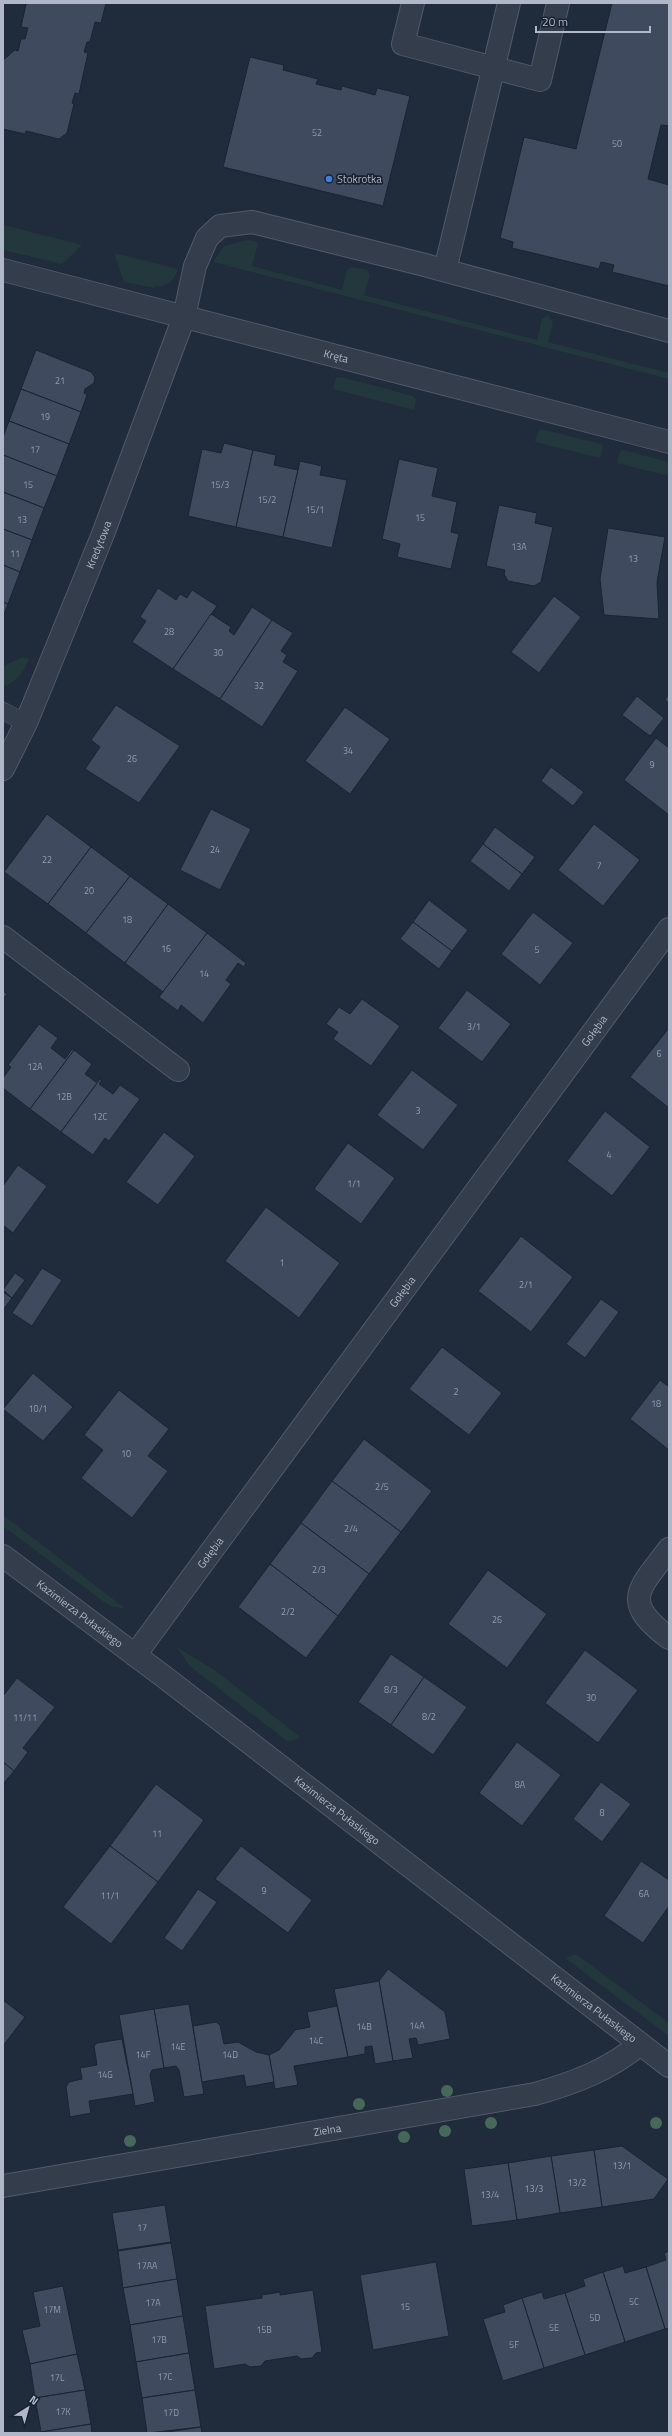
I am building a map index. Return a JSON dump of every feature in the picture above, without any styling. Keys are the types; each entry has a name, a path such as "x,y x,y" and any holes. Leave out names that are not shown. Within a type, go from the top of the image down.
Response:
{"street":[{"path":"413,3 403,44 540,80 558,3"},
{"path":"445,270 509,3"},
{"name":"Kredytowa","path":"3,769 26,723 103,534 184,317 195,266 207,238 220,226 252,222 445,270 669,331"},
{"name":"Kręta","path":"3,270 669,442"},
{"name":"Gołębia","path":"134,1655 669,929"},
{"path":"3,937 178,1070"},
{"path":"669,1549 643,1584 638,1599 638,1605 645,1616 669,1638"},
{"name":"Kazimierza Pułaskiego","path":"3,1556 669,2066"},
{"name":"Zielna","path":"3,2186 535,2094 569,2084 600,2071 621,2060 640,2044"}],"lane":[{"path":"3,711 26,723"}],"green space":[{"path":"3,225 82,245 62,264 3,250"},
{"path":"248,240 256,241 258,244 252,266 342,290 347,270 351,267 367,270 370,275 364,295 537,340 542,319 548,315 553,322 548,342 669,373 669,379 213,262 224,246"},
{"path":"114,253 178,269 177,273 170,282 163,286 155,286 154,288 124,282"},
{"path":"341,377 413,396 416,399 414,410 333,389 336,378"},
{"path":"541,429 601,444 603,447 600,458 535,442 538,431"},
{"path":"623,450 669,462 669,476 617,463 620,452"},
{"path":"23,657 29,659 22,672 13,682 3,686 3,666"},
{"path":"3,1515 126,1609 111,1606 104,1602 3,1526"},
{"path":"177,1647 216,1671 299,1736 296,1740 287,1741 196,1671 189,1665"},
{"path":"576,1954 669,2023 669,2036 565,1958"}],"building":[{"path":"106,3 101,23 95,22 90,42 87,42 84,52 88,53 79,94 75,93 72,103 74,104 67,133 59,139 26,131 25,134 3,129 3,60 15,50 18,51 21,39 25,39 28,28 21,27 26,4"},
{"path":"612,3 669,3 669,126 661,125 648,179 669,185 669,286 612,272 614,265 601,262 599,269 512,248 513,242 500,238 524,137 576,149"},
{"path":"250,57 284,65 283,70 318,79 316,84 341,90 342,86 375,95 377,88 410,96 383,206 223,167"},
{"path":"36,350 91,372 95,377 94,383 85,389 84,393 87,395 81,412 21,389"},
{"path":"21,389 81,412 69,444 9,421"},
{"path":"9,421 69,444 57,476 3,455 3,437"},
{"path":"224,443 253,450 236,527 188,516 202,449 221,453"},
{"path":"253,450 276,455 274,465 298,470 283,537 236,527"},
{"path":"3,455 57,476 44,508 3,492"},
{"path":"399,459 438,468 432,496 457,502 451,532 459,534 451,569 397,557 400,544 382,539"},
{"path":"300,461 322,466 320,475 347,480 332,548 283,537"},
{"path":"3,492 44,508 32,540 3,529"},
{"path":"499,505 537,513 535,523 553,527 541,582 534,586 508,581 504,574 505,570 486,566"},
{"path":"608,528 665,537 657,582 659,619 604,615 600,579"},
{"path":"3,529 32,540 20,572 3,565"},
{"path":"3,565 20,572 8,604 3,602"},
{"path":"158,588 176,600 180,594 187,598 192,590 217,606 173,669 132,642 146,621 140,617"},
{"path":"554,596 581,617 539,673 511,652"},
{"path":"3,602 8,604 3,617"},
{"path":"252,607 272,620 220,699 173,669 211,614 231,627 229,631 234,635"},
{"path":"272,620 293,633 281,651 287,655 283,662 298,671 262,727 220,699"},
{"path":"669,694 669,703 665,700"},
{"path":"637,696 664,718 650,736 622,715"},
{"path":"116,705 180,746 139,803 85,769 100,747 91,740"},
{"path":"345,707 390,739 350,794 305,761"},
{"path":"656,738 669,748 669,815 624,780"},
{"path":"551,767 584,792 573,806 541,781"},
{"path":"211,809 251,829 220,890 180,870"},
{"path":"47,814 91,847 48,904 4,872"},
{"path":"594,824 640,860 603,906 558,870"},
{"path":"495,827 535,857 522,874 483,844"},
{"path":"483,844 522,874 509,891 470,861"},
{"path":"91,847 130,876 86,933 48,904"},
{"path":"130,876 168,904 125,963 86,933"},
{"path":"429,900 468,930 452,951 413,922"},
{"path":"168,904 207,933 163,992 125,963"},
{"path":"533,912 573,943 540,985 501,954"},
{"path":"413,922 452,951 439,969 400,939"},
{"path":"207,933 246,963 244,967 238,963 226,980 231,984 203,1023 181,1005 178,1011 159,997"},
{"path":"467,990 511,1024 482,1062 438,1028"},
{"path":"3,991 7,994 3,999"},
{"path":"362,999 400,1026 371,1066 333,1039 338,1032 326,1024 339,1007 350,1014"},
{"path":"39,1024 58,1038 51,1048 65,1059 72,1049 74,1050 30,1109 3,1088 3,1078 11,1067 8,1065"},
{"path":"669,1028 669,1108 630,1077"},
{"path":"74,1050 92,1064 85,1074 96,1082 99,1078 100,1079 61,1132 30,1109"},
{"path":"412,1070 458,1105 423,1150 377,1115"},
{"path":"100,1079 102,1080 99,1084 113,1094 120,1085 140,1099 109,1141 105,1138 93,1155 61,1132"},
{"path":"605,1111 650,1147 612,1196 567,1161"},
{"path":"164,1132 195,1156 158,1205 126,1182"},
{"path":"348,1143 395,1178 361,1224 314,1189"},
{"path":"18,1165 47,1186 13,1233 3,1225 3,1186"},
{"path":"266,1207 340,1263 299,1318 225,1261"},
{"path":"521,1236 573,1277 531,1332 478,1291"},
{"path":"42,1268 62,1280 32,1326 12,1313"},
{"path":"15,1273 25,1280 12,1298 3,1290"},
{"path":"3,1292 12,1298 3,1310"},
{"path":"601,1299 619,1312 585,1358 566,1344"},
{"path":"442,1347 502,1393 469,1435 409,1389"},
{"path":"33,1373 73,1407 43,1441 3,1409"},
{"path":"660,1380 669,1387 669,1450 630,1419"},
{"path":"119,1390 169,1429 148,1456 168,1471 132,1518 81,1478 103,1450 84,1435"},
{"path":"364,1439 432,1491 401,1532 332,1481"},
{"path":"332,1481 401,1532 369,1574 301,1523"},
{"path":"301,1523 369,1574 338,1616 270,1564"},
{"path":"270,1564 338,1616 306,1658 238,1607"},
{"path":"488,1570 547,1614 507,1668 448,1624"},
{"path":"585,1650 638,1690 598,1743 545,1703"},
{"path":"391,1654 424,1677 391,1725 358,1702"},
{"path":"424,1677 467,1707 433,1755 391,1725"},
{"path":"17,1678 55,1707 23,1748 28,1752 14,1771 3,1762 3,1696"},
{"path":"517,1742 561,1775 522,1826 479,1793"},
{"path":"3,1762 14,1771 3,1784"},
{"path":"601,1782 631,1804 602,1842 573,1819"},
{"path":"156,1784 204,1820 158,1882 110,1846"},
{"path":"110,1846 158,1882 111,1944 63,1907"},
{"path":"241,1846 312,1900 288,1933 215,1879"},
{"path":"641,1861 669,1880 669,1906 643,1943 604,1916"},
{"path":"198,1889 217,1902 182,1951 164,1938"},
{"path":"388,1969 445,2012 450,2039 418,2045 416,2038 409,2039 413,2058 393,2061 379,1981"},
{"path":"379,1981 393,2061 375,2064 372,2046 365,2047 365,2054 348,2057 334,1989"},
{"path":"3,2000 25,2017 3,2046"},
{"path":"189,2004 204,2094 184,2097 179,2070 176,2066 164,2068 154,2009"},
{"path":"337,2006 348,2057 294,2066 298,2085 275,2089 269,2055 279,2050 295,2030 310,2027 307,2012"},
{"path":"154,2009 164,2068 152,2070 150,2075 155,2102 135,2106 119,2015"},
{"path":"216,2022 220,2025 224,2044 238,2042 256,2052 269,2055 274,2082 246,2087 244,2075 202,2082 193,2026"},
{"path":"122,2039 133,2094 89,2101 91,2113 70,2117 66,2087 69,2082 82,2079 80,2068 97,2065 94,2046 97,2043"},
{"path":"622,2146 668,2179 654,2199 602,2207 594,2150"},
{"path":"594,2150 602,2207 560,2213 551,2156"},
{"path":"551,2156 560,2213 517,2220 508,2163"},
{"path":"508,2163 517,2220 472,2226 464,2169"},
{"path":"165,2205 171,2242 118,2250 112,2213"},
{"path":"171,2243 177,2279 123,2288 118,2251"},
{"path":"669,2251 669,2328 665,2329 646,2267 666,2260 664,2253"},
{"path":"436,2262 449,2336 373,2350 360,2275"},
{"path":"623,2266 625,2273 646,2267 665,2329 625,2342 603,2272"},
{"path":"603,2272 625,2342 585,2355 565,2293 585,2286 583,2279"},
{"path":"177,2279 183,2316 130,2325 123,2288"},
{"path":"63,2286 77,2354 30,2364 22,2330 40,2326 33,2292"},
{"path":"313,2290 322,2352 316,2353 312,2358 301,2359 297,2356 265,2361 261,2366 250,2367 245,2364 214,2369 205,2306 262,2298 262,2295 280,2292 280,2295"},
{"path":"542,2292 544,2299 565,2293 585,2355 544,2368 522,2298"},
{"path":"522,2298 544,2368 503,2381 483,2319 505,2312 503,2305"},
{"path":"183,2316 189,2353 136,2362 130,2325"},
{"path":"189,2353 195,2390 142,2398 136,2362"},
{"path":"77,2354 85,2390 35,2398 30,2364"},
{"path":"85,2390 91,2424 41,2432 35,2398"},
{"path":"195,2390 201,2427 147,2433 142,2398"},
{"path":"91,2424 92,2433 41,2432"},
{"path":"201,2427 202,2433 161,2433"}],"place":[{"name":"Stokrotka","path":"329,179"}]}
